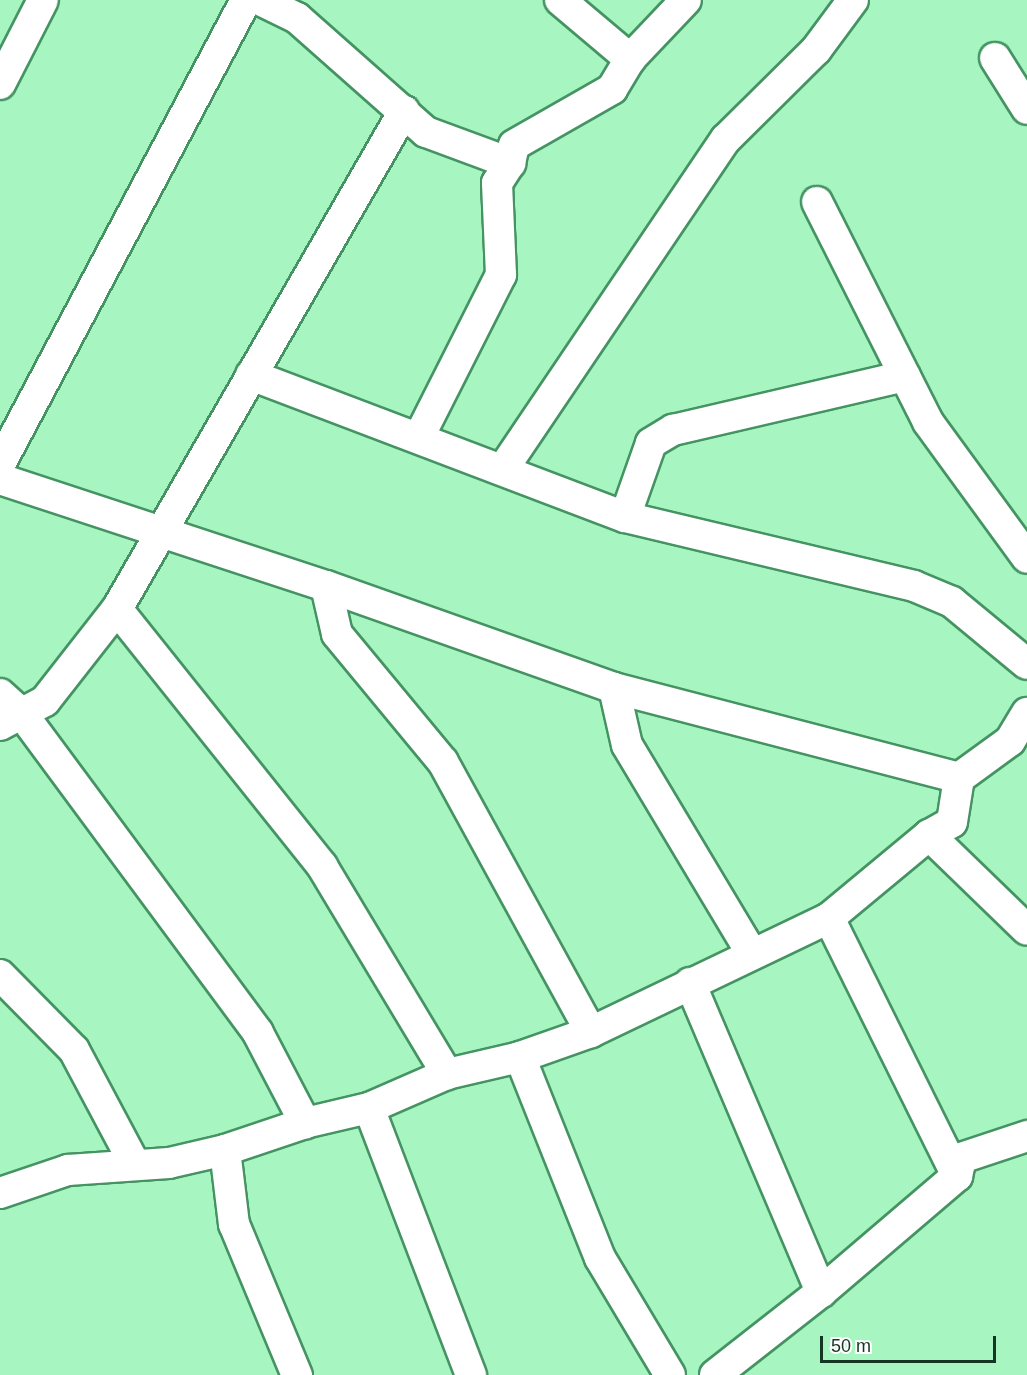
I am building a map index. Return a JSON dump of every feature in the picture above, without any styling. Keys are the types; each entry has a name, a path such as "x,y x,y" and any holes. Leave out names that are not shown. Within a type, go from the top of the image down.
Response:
{"street":[{"path":"0,84 43,0"},
{"path":"0,464 246,0"},
{"path":"260,0 303,9 426,132 510,163"},
{"path":"560,0 630,59"},
{"path":"419,437 501,275 497,183 510,163 514,145 612,89 630,59 686,0"},
{"path":"503,469 726,138 816,50 853,0"},
{"path":"996,58 1027,109"},
{"path":"11,720 45,701 117,609 159,531 404,111"},
{"path":"817,202 928,422 1027,558"},
{"path":"251,375 626,517 914,586 952,602 1027,664"},
{"path":"626,517 651,443 673,430 905,376"},
{"path":"0,479 326,586 614,688 958,778"},
{"path":"326,586 337,634 443,762 591,1032"},
{"path":"117,609 322,866 447,1074"},
{"path":"614,688 627,745 752,952"},
{"path":"0,694 11,720 258,1033 305,1123"},
{"path":"0,1193 68,1170 134,1163 169,1163 225,1150 305,1123 369,1108 447,1074 519,1057 591,1032 752,952 829,918 929,835 952,822 958,778 1010,741 1027,713"},
{"path":"929,835 1027,930"},
{"path":"829,918 957,1176"},
{"path":"0,975 74,1050 134,1163"},
{"path":"690,984 821,1292"},
{"path":"519,1057 600,1258 670,1375"},
{"path":"369,1108 471,1375"},
{"path":"715,1375 821,1292 957,1176 961,1158 1027,1136"},
{"path":"225,1150 234,1224 297,1375"}]}
